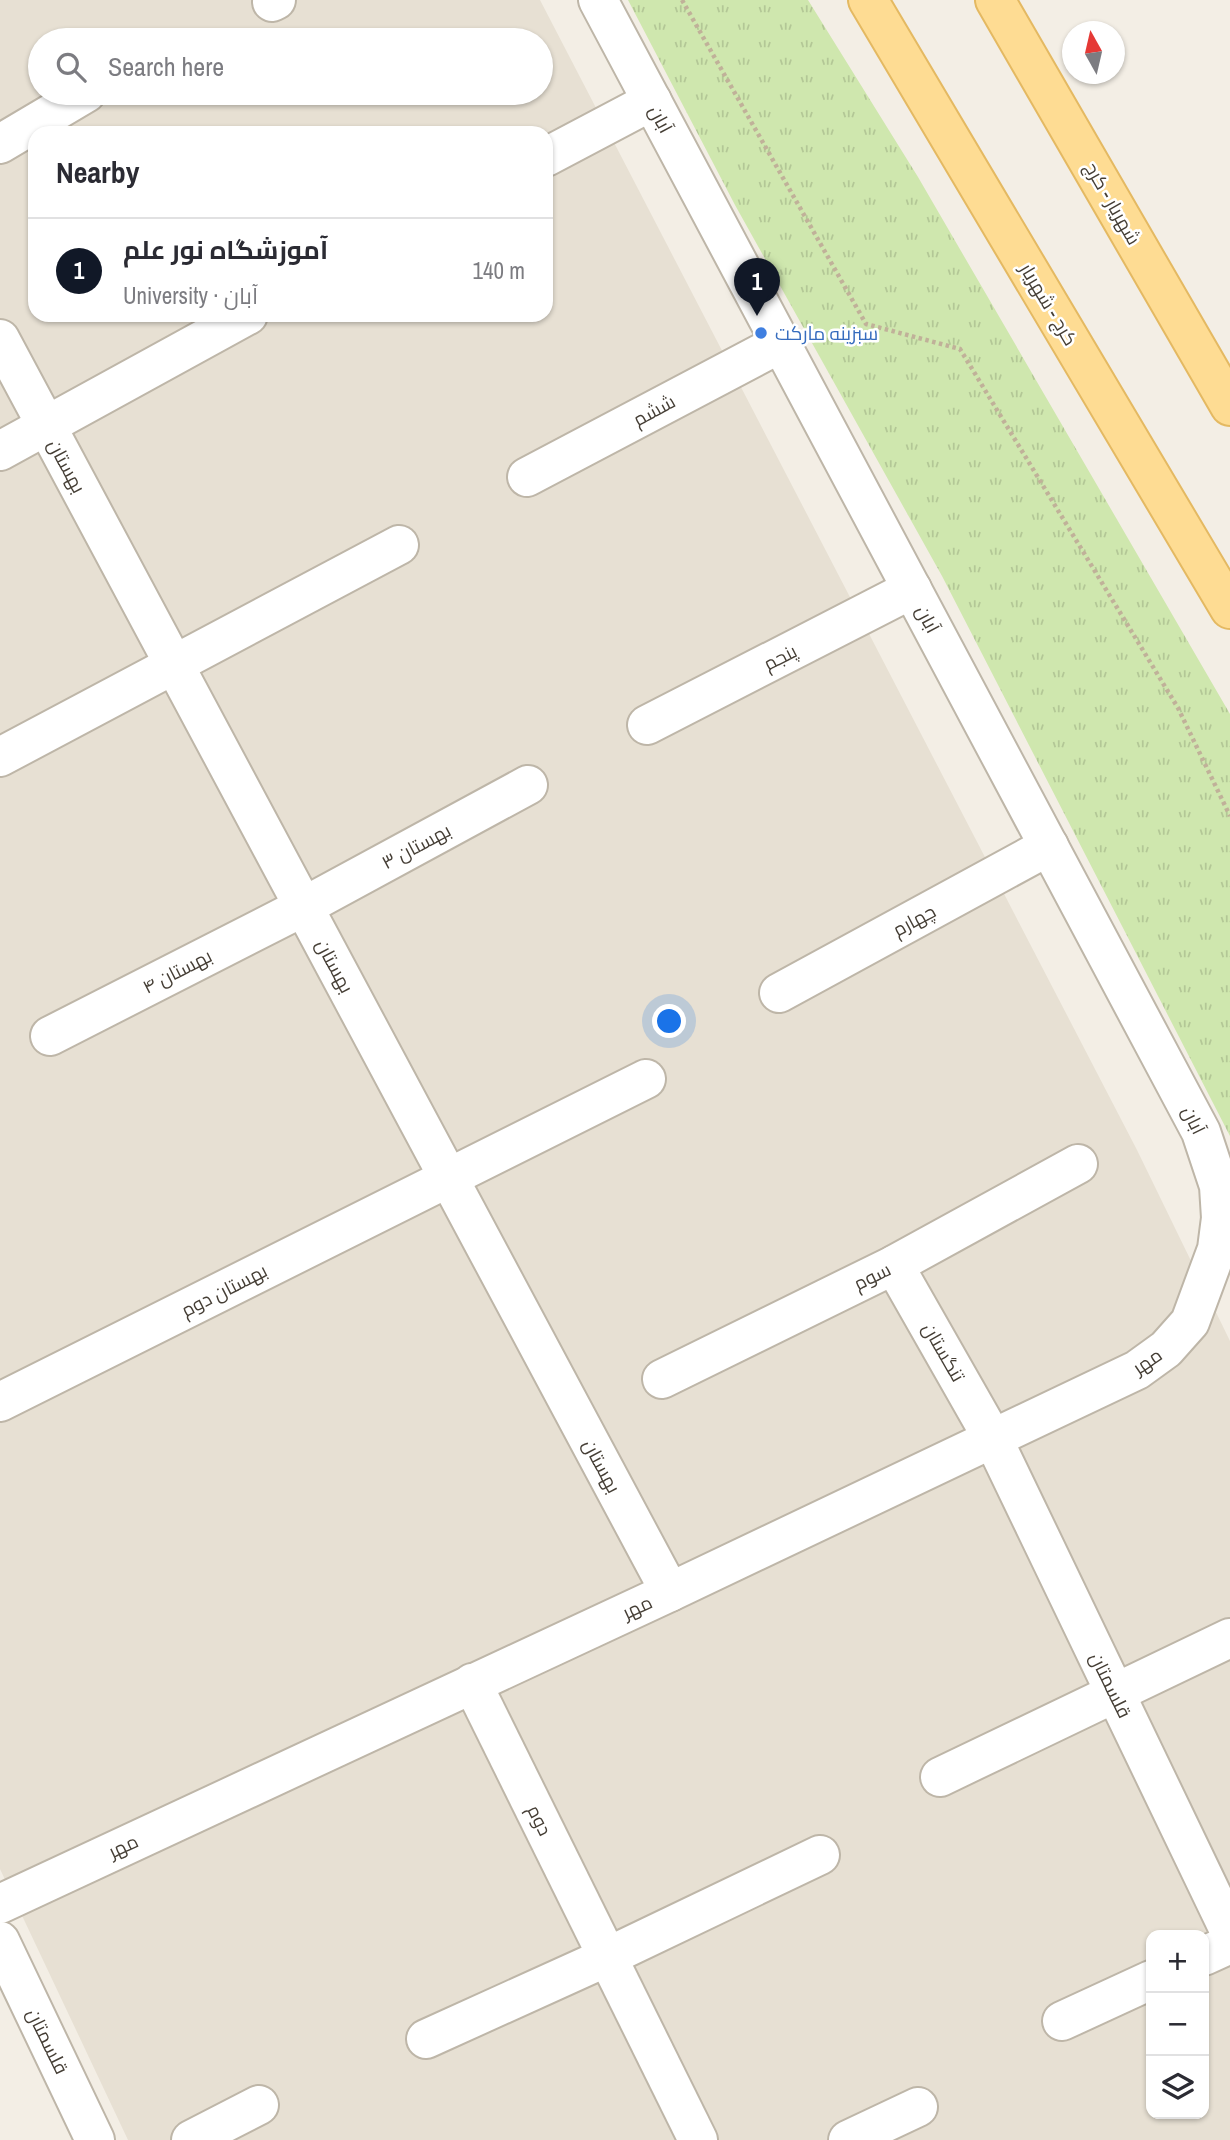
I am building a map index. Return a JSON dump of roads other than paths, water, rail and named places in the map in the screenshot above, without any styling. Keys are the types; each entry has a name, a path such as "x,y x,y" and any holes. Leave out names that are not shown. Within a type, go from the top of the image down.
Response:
{"main road":[{"name":"کرج - شهریار","path":"868,0 1230,609"},
{"name":"شهریار - کرج","path":"995,0 1230,406"}],"street":[{"name":"آبان","path":"598,0 1202,1132 1219,1186 1221,1218 1217,1249"},
{"path":"553,153 652,101"},
{"path":"30,126 66,105"},
{"path":"0,144 28,127"},
{"path":"0,451 235,322"},
{"name":"بهستان","path":"0,340 670,1592"},
{"name":"ششم","path":"527,477 780,343"},
{"path":"0,757 399,545"},
{"name":"پنجم","path":"647,725 912,589"},
{"name":"بهستان ۳","path":"303,907 528,785"},
{"name":"چهارم","path":"779,993 1049,846"},
{"name":"بهستان ۴","path":"50,1036 303,907"},
{"name":"بهستان دوم","path":"0,1402 646,1079"},
{"name":"سوم","path":"662,1379 894,1265 1078,1164"},
{"name":"مهر","path":"0,1903 670,1592 1137,1370 1166,1349 1189,1322 1217,1249"},
{"name":"تنگستان","path":"894,1265 993,1438"},
{"name":"قلسمتان","path":"993,1438 1230,1932"},
{"path":"940,1777 1230,1638"},
{"name":"دوم","path":"472,1683 698,2140"},
{"path":"426,2039 607,1957 820,1855"},
{"name":"قلسمتان","path":"0,1941 95,2140"},
{"path":"1209,1954 1230,1944"},
{"path":"1062,2021 1146,1982"},
{"path":"191,2140 260,2105"},
{"path":"848,2140 918,2107"}],"place":[{"name":"آموزشگاه نور علم","path":"757,316"},
{"name":"سبزینه مارکت","path":"761,333"}]}
